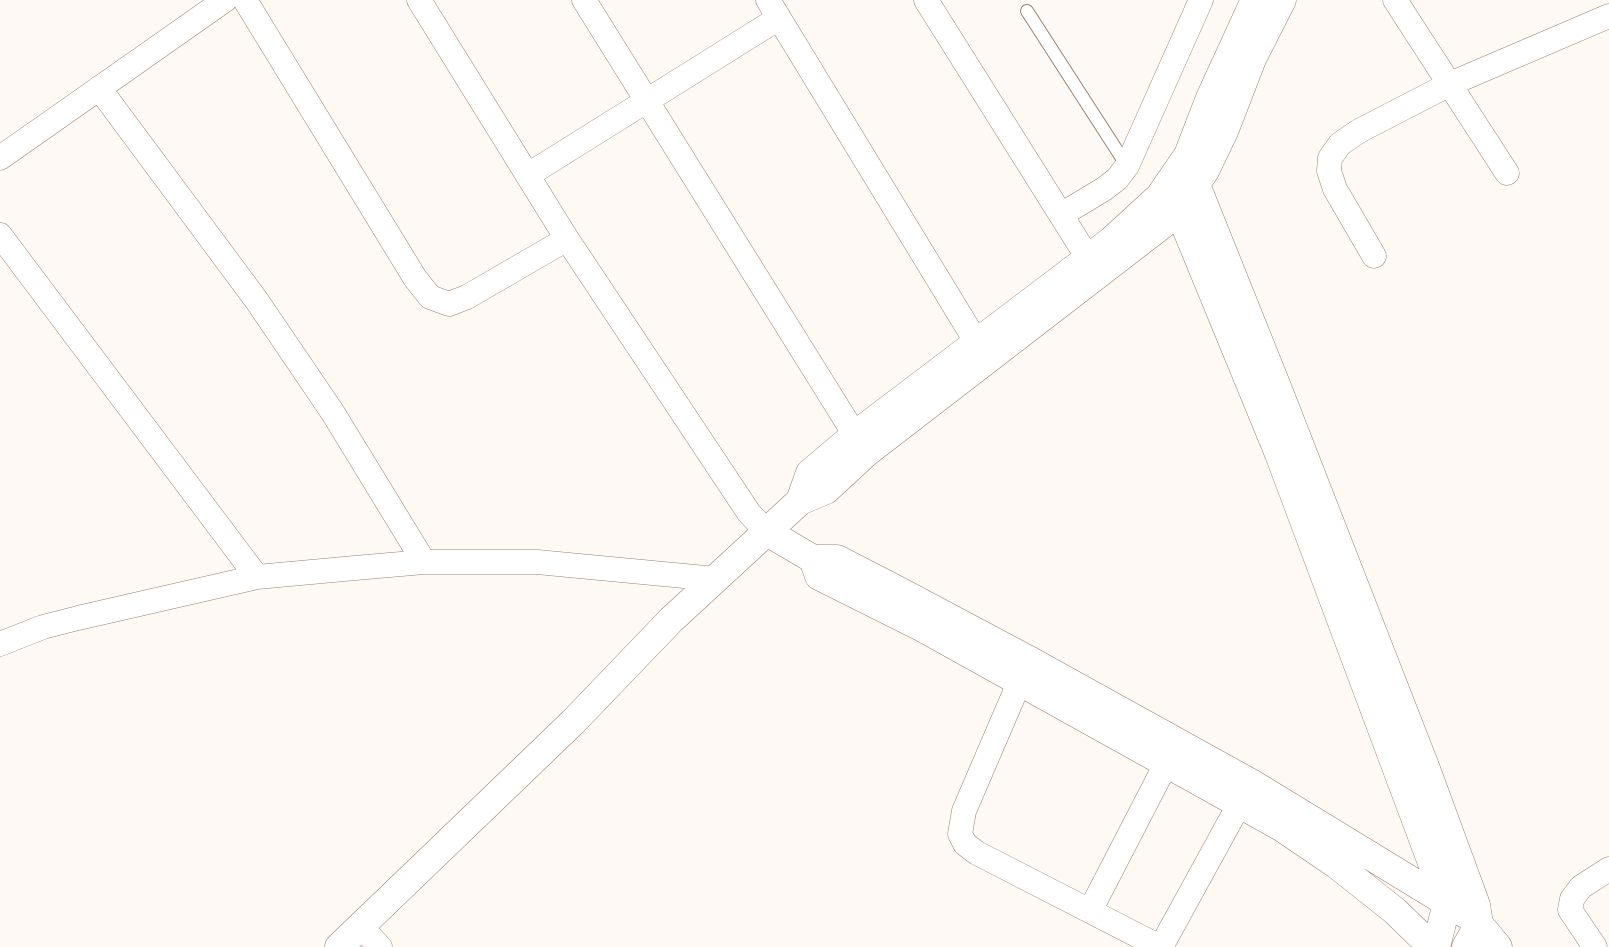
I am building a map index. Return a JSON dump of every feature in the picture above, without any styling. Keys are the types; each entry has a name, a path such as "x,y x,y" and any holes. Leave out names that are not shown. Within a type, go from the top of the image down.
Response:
{"street":[{"path":"0,158 225,0"},
{"path":"245,0 415,278 430,297 449,304 467,297 567,239"},
{"path":"419,0 567,239 749,513 767,532 813,559 837,559 1029,660 1251,783 1447,903"},
{"path":"584,0 855,435"},
{"path":"926,0 1088,258"},
{"path":"1061,215 1118,179 1127,166 1201,0"},
{"path":"339,947 573,722 671,620 800,501 826,490 866,453 1134,249 1162,225 1173,196 1190,173 1210,98 1255,0"},
{"path":"1190,173 1205,171 1225,129 1252,59 1282,0"},
{"path":"1395,0 1507,172"},
{"path":"528,175 647,102 774,9 977,343"},
{"path":"1374,256 1335,189 1329,171 1330,158 1340,144 1359,131 1450,84 1609,16"},
{"path":"99,88 263,309 333,413 424,562"},
{"path":"1190,173 1426,769 1476,905 1472,936"},
{"path":"800,501 810,473 855,435 1088,258 1148,208 1173,196"},
{"path":"1173,196 1279,454 1447,903 1472,936 1498,947"},
{"path":"0,235 257,577"},
{"path":"813,559 818,576 883,607 1240,803 1337,864 1395,911 1432,947"},
{"path":"0,644 44,627 78,618 257,577 424,562 537,562 716,579"},
{"path":"1019,683 960,823 960,834 965,844 977,853 1161,947 1240,803"},
{"path":"1090,911 1166,764"},
{"path":"1595,947 1570,910 1572,899 1581,887 1609,869"},
{"path":"1436,947 1447,903"},
{"path":"366,922 380,947"}],"lane":[{"path":"1027,11 1127,166"}]}
